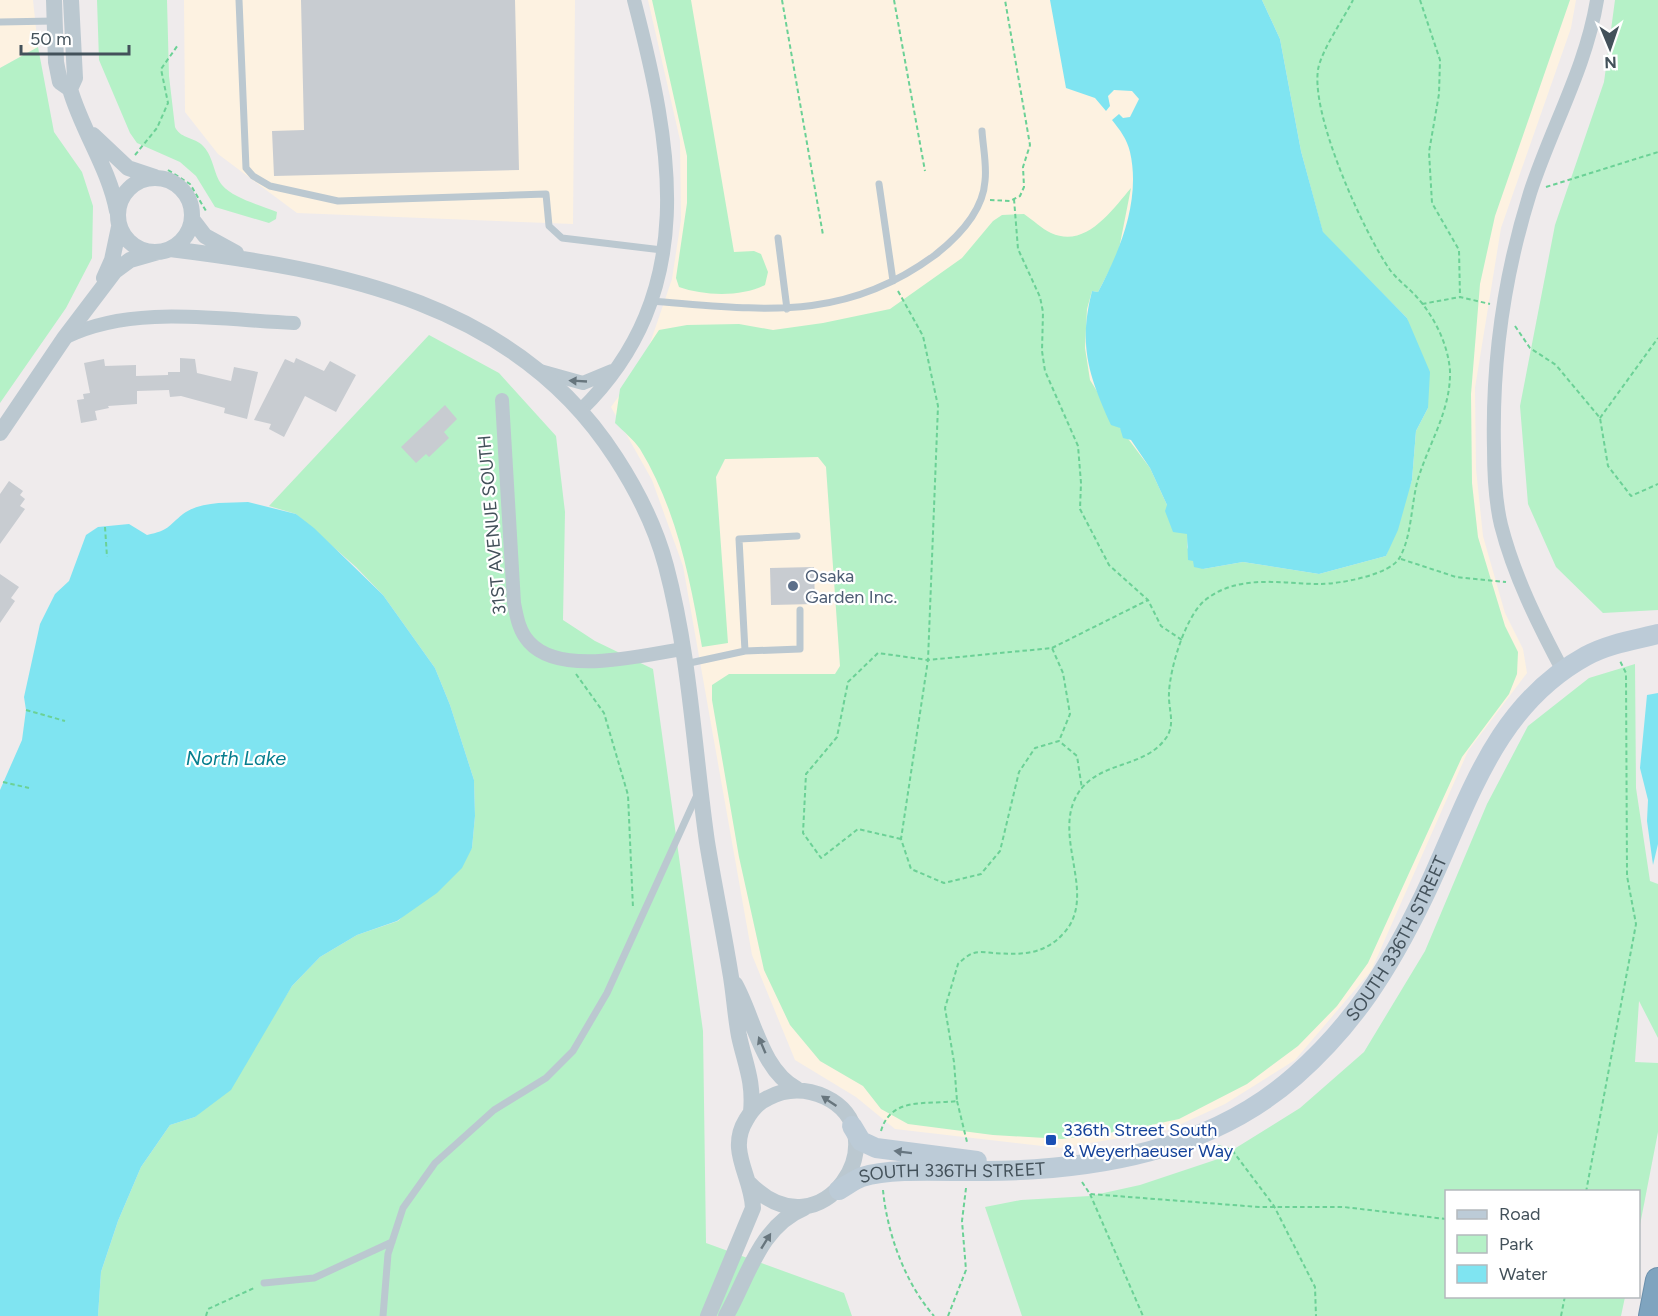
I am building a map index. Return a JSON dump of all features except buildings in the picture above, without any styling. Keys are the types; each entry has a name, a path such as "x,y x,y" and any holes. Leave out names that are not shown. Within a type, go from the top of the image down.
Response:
{"highway":[{"path":"1651,1316 1658,1280"}],"main road":[{"name":"SOUTH 336TH STREET","path":"839,1190 858,1179 885,1173 1006,1171 1120,1160 1194,1137 1237,1116 1293,1078 1344,1027 1380,981 1423,898 1494,744 1538,691 1563,671 1587,656 1613,645 1658,634"},
{"name":"SOUTH 336TH STREET","path":"852,1126 868,1145 891,1151 994,1163 1069,1166"}],"street":[{"path":"54,0 56,62 60,82 70,89 110,182 118,220 134,246 259,263 358,283 416,300 470,324 538,370 580,410 630,480 650,521 666,564 684,657 700,787 739,1037 752,1079 751,1112 739,1139 742,1170 753,1195 750,1219 708,1316"},
{"path":"70,89 75,78 71,0"},
{"path":"580,410 617,369 641,326 651,301 662,250 668,203 667,159 662,119 634,0"},
{"path":"1563,671 1521,583 1500,523 1495,481 1494,379 1511,263 1530,192 1582,62 1597,0"},
{"path":"0,433 65,337 115,271 130,260 164,251 181,242 189,232 192,207 183,190 158,172 138,173 121,164 94,137 81,119"},
{"path":"87,307 112,260 119,203 133,184 158,172"},
{"path":"192,219 213,243 259,263"},
{"path":"65,337 83,329 124,318 294,323"},
{"path":"538,370 583,383 617,369"},
{"name":"31ST AVENUE SOUTH","path":"502,400 514,603 519,628 530,644 546,654 567,660"},
{"path":"567,660 684,657"},
{"path":"731,976 747,1005 773,1068 788,1084 797,1089"},
{"path":"726,1316 770,1233 788,1214 825,1201 839,1190 849,1177 855,1161 856,1143 852,1126 843,1112 830,1100 815,1092 797,1089 780,1092 764,1100 751,1112"},
{"path":"749,1183 761,1195 775,1203 791,1207 808,1206"}],"lane":[{"path":"239,0 246,168 261,182 338,201 546,194 549,226 562,238 662,250"},
{"path":"0,27 12,20"},
{"path":"0,22 54,21"},
{"path":"651,301 787,309 823,305 864,295 910,273 951,243 972,217 986,181 982,131"},
{"path":"879,184 893,281"},
{"path":"778,238 787,309"},
{"path":"745,651 739,539 797,536"},
{"path":"684,657 800,649 800,610"},
{"path":"383,1316 388,1254 403,1208 435,1163 494,1110 546,1078 573,1051 608,993 700,787"},
{"path":"264,1283 314,1278 392,1242"}],"path":[{"path":"782,0 823,235"},
{"path":"894,0 925,171"},
{"path":"981,198 995,202 1014,199 1024,188 1023,167 1030,138 1005,0"},
{"path":"968,1144 957,1101 954,1062 945,1008 957,963 975,952 1034,953 1049,947 1072,924 1078,909 1071,820 1074,802 1082,789 1098,772 1146,754 1167,737 1171,726 1169,688 1182,640 1197,609 1206,600 1229,586 1264,581 1324,584 1340,582 1386,570 1400,558 1418,479 1447,403 1449,382 1446,350 1422,304 1390,270 1381,254 1352,197 1321,114 1317,94 1319,65 1353,0"},
{"path":"1420,0 1440,60 1439,94 1429,152 1432,203 1459,250 1460,297"},
{"path":"134,157 157,128 168,103 161,69 178,45"},
{"path":"126,152 142,161"},
{"path":"1530,192 1658,152"},
{"path":"158,172 190,184 210,217"},
{"path":"1014,199 1018,249 1040,297 1043,312 1042,351 1045,371 1078,446 1082,483 1080,509 1109,565 1148,600 1161,626 1182,640"},
{"path":"893,281 923,336 938,406 928,660 901,839 911,869 944,884 981,874 1000,850 1019,772 1035,748 1059,741"},
{"path":"1422,304 1460,297 1503,307 1530,348 1556,365 1600,418 1608,466 1631,496 1658,484"},
{"path":"1600,418 1658,338"},
{"path":"105,527 107,557"},
{"path":"1400,558 1456,577 1521,583"},
{"path":"901,839 858,829 821,858 803,833 806,774 837,737 848,682 878,653 928,660 1052,648 1148,600"},
{"path":"1586,1190 1636,924 1627,876 1626,674 1613,645"},
{"path":"1052,648 1063,673 1070,714 1059,741"},
{"path":"567,660 604,713 628,795 634,932"},
{"path":"26,710 65,721"},
{"path":"1059,741 1077,756 1082,789"},
{"path":"3,782 29,788"},
{"path":"881,1131 885,1119 903,1105 957,1101"},
{"path":"1194,1137 1232,1150 1274,1206 1316,1287 1316,1316"},
{"path":"1069,1166 1090,1194 1143,1316"},
{"path":"883,1183 885,1214 893,1239 915,1287 934,1316"},
{"path":"948,1316 966,1270 962,1221 967,1184"},
{"path":"1090,1194 1274,1206 1344,1207 1445,1219"},
{"path":"206,1316 208,1310 264,1283"},
{"path":"1561,1316 1565,1298"}],"shaded area":[{"path":"0,0 33,0 38,47 0,68"},
{"path":"184,0 575,0 573,224 297,213 218,154 185,112"},
{"path":"648,0 1576,0 1571,28 1501,228 1475,388 1476,469 1483,536 1505,613 1523,649 1527,673 1468,751 1371,971 1295,1060 1225,1104 1168,1130 1060,1148 895,1129 856,1097 795,1060 752,955 683,566 652,480 611,407 644,361 672,279 681,220 680,140"}],"green space":[{"path":"97,0 167,0 169,76 175,127 177,131 205,148 219,181 227,190 240,198 277,212 276,219 269,223 215,207 196,176 180,162 137,143 130,133 99,60"},
{"path":"652,0 691,0 734,252 754,251 761,254 768,272 765,285 756,289 723,294 679,287 676,278 687,203 687,156"},
{"path":"1262,0 1570,0 1495,216 1480,284 1471,394 1472,483 1478,537 1505,626 1518,652 1517,674 1509,694 1462,757 1368,963 1337,1006 1298,1046 1247,1084 1179,1119 1123,1131 1062,1139 993,1135 908,1124 881,1109 863,1086 820,1061 790,1025 764,970 739,857 712,700 712,685 729,674 835,674 840,666 826,467 818,457 725,459 716,477 728,643 702,647 687,571 664,496 640,449 615,423 620,389 659,330 687,325 739,324 773,330 823,323 890,309 962,258 993,221 1002,215 1024,214 1051,233 1064,237 1076,236 1097,225 1131,188 1118,254 1098,292 1092,291 1087,309 1085,348 1090,380 1120,428 1150,468 1167,505 1188,534 1187,547 1193,561 1203,569 1243,562 1319,574 1386,556 1412,480 1416,431 1428,408 1407,318 1323,233 1301,151 1280,39"},
{"path":"1615,0 1658,0 1658,610 1603,613 1556,567 1528,504 1520,406 1555,225 1604,82"},
{"path":"38,47 54,132 82,172 93,206 92,258 66,308 0,403 0,68"},
{"path":"429,335 499,373 556,436 565,512 563,620 595,641 653,669 703,1031 706,1243 844,1293 852,1316 98,1316 101,1272 118,1221 141,1167 170,1125 195,1117 252,1050 292,986 320,957 357,935 398,921 472,848 475,816 474,780 450,705 435,668 383,595 356,567 296,514 269,506"},
{"path":"1635,664 1636,788 1650,881 1658,884 1658,1038 1639,1001 1635,1062 1658,1063 1658,1132 1640,1225 1640,1190 1445,1190 1445,1298 1625,1298 1621,1316 1022,1316 985,1207 1021,1200 1090,1196 1140,1185 1218,1159 1300,1108 1364,1052 1425,951 1487,804 1528,726 1589,678"}],"water":[{"path":"1050,0 1262,0 1280,39 1301,151 1323,232 1407,318 1430,372 1428,408 1416,431 1412,480 1398,530 1386,556 1319,574 1243,562 1203,569 1194,567 1193,561 1188,560 1187,534 1173,532 1165,511 1167,505 1150,468 1131,440 1123,438 1120,428 1111,425 1092,376 1086,345 1086,328 1092,291 1098,292 1114,260 1131,207 1133,170 1129,147 1112,120 1119,114 1123,118 1130,117 1139,99 1132,91 1114,90 1108,96 1110,106 1106,111 1095,98 1066,88"},
{"name":"North Lake","path":"248,502 296,514 314,528 383,595 435,668 450,705 474,780 475,816 472,848 462,868 437,893 397,921 357,935 320,957 292,986 231,1090 195,1117 170,1125 141,1167 118,1221 101,1272 98,1316 0,1316 0,790 22,740 26,710 24,697 40,624 55,594 69,581 86,535 98,527 129,524 147,535 164,530 183,514 198,507"},
{"path":"1658,693 1658,844 1653,865 1647,821 1648,800 1640,768 1647,695"}],"place":[{"name":"Osaka Garden Inc.","path":"793,586"},
{"name":"336th Street South & Weyerhaeuser Way","path":"1051,1140"}]}
